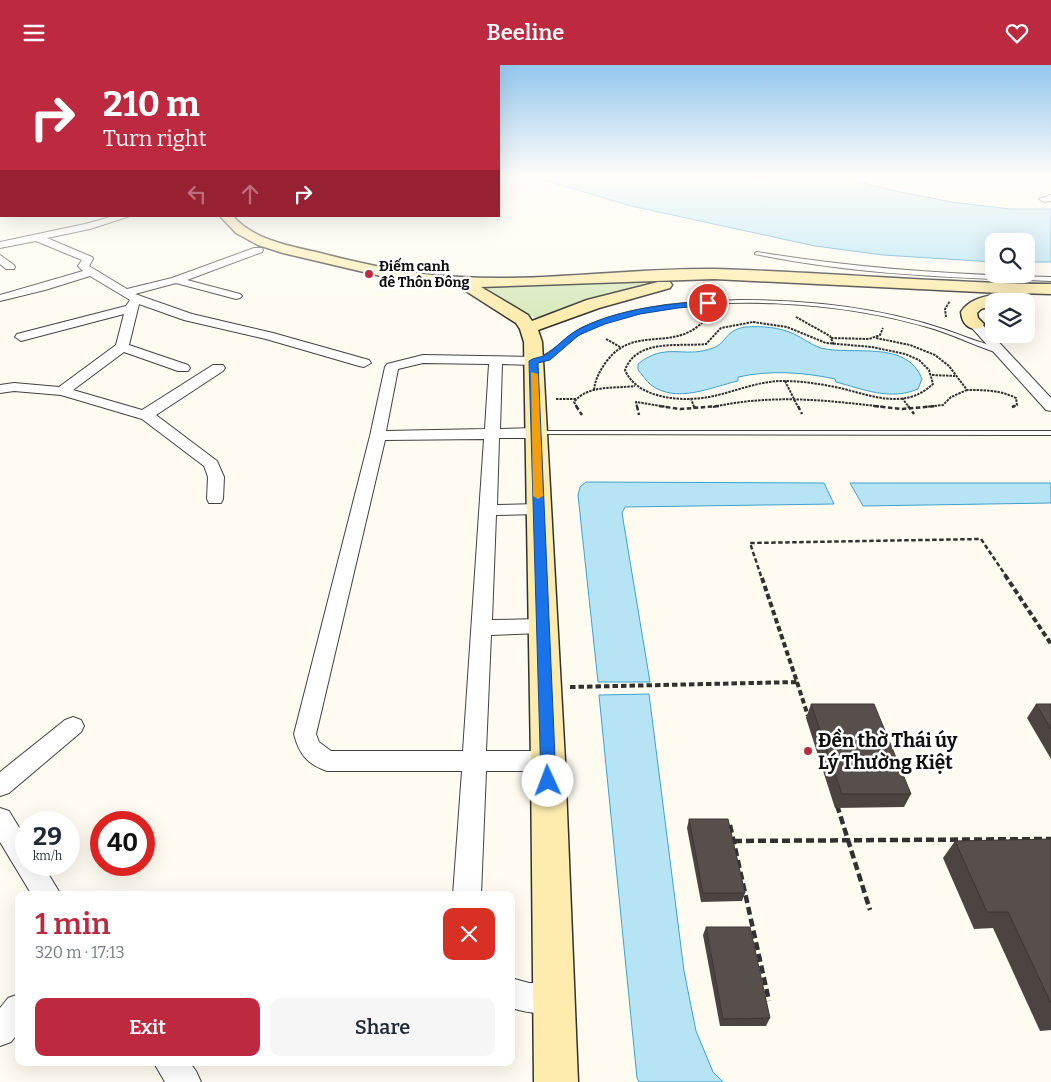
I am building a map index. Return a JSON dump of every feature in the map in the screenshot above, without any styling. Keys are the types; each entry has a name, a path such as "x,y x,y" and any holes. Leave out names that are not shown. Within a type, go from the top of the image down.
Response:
{"main road":[{"path":"231,224 241,239 264,252"},
{"path":"234,224 246,233 281,248 410,276 462,282 517,282 664,274 701,274 1048,286"},
{"path":"529,328 593,304 701,274"},
{"path":"462,282 513,313 529,328 533,342 544,626 556,1082"},
{"path":"975,325 970,319 969,312 975,305 1048,286"}],"street":[{"path":"0,245 92,224"},
{"path":"38,238 88,259 83,265 124,293 134,304"},
{"path":"124,293 176,280 264,252"},
{"path":"0,259 10,267"},
{"path":"0,297 41,288 92,272"},
{"path":"176,280 236,296"},
{"path":"62,391 122,347 134,304"},
{"path":"21,337 134,304 269,336 364,363"},
{"path":"975,325 1051,407"},
{"path":"122,347 183,368"},
{"path":"534,361 423,359 392,367 378,436 304,734 309,748 327,761 548,761"},
{"path":"467,891 496,361"},
{"path":"0,389 14,387 62,391 136,415 146,415 218,368"},
{"path":"146,415 211,464 216,477 215,499"},
{"path":"378,436 536,433"},
{"path":"487,510 539,509"},
{"path":"481,627 544,626"},
{"path":"0,787 73,726"},
{"path":"0,819 15,844"},
{"path":"35,876 44,891"},
{"path":"515,994 529,998 553,998"},
{"path":"0,1031 15,1014"},
{"path":"172,1066 185,1082"}],"lane":[{"path":"757,253 833,266 1048,286"},
{"path":"534,361 548,358 576,334 602,323 639,312 678,305 748,302 796,303 874,313 938,329 1001,352"},
{"path":"536,433 1051,433"}],"path":[{"path":"793,315 817,327 831,337 834,345"},
{"path":"594,390 595,379 612,353 620,347 643,339 680,338 700,327 708,316"},
{"path":"550,399 576,399 585,391 636,386 667,396 709,397 752,385 785,381 815,383 874,398 902,398 921,395 932,384 931,375 922,364 903,353 880,347 834,345 818,341 780,325 753,322 721,328 706,344 646,349 630,356 626,360 625,370 636,386"},
{"path":"876,338 882,333 883,328"},
{"path":"831,337 876,338 896,342 933,355 947,364 967,390"},
{"path":"606,339 620,347"},
{"path":"665,339 668,346"},
{"path":"931,375 955,376"},
{"path":"785,381 802,414"},
{"path":"639,415 636,402 680,409 695,409 746,400 819,399 889,408 910,408 943,405 951,397 967,390 992,390 1010,395 1016,398 1017,402 1017,405 1012,407"},
{"path":"691,398 695,409"},
{"path":"902,398 914,414"},
{"path":"576,399 576,406 582,415"},
{"path":"809,719 750,543 981,539 1051,644"},
{"path":"570,687 798,682"},
{"path":"836,803 870,909"},
{"path":"730,825 769,1001"},
{"path":"734,841 1051,839"}],"green space":[{"path":"666,279 664,282 535,318 483,288 486,285"}],"water":[{"path":"716,224 1051,224 1051,262 1035,262 1035,233 985,233 985,261 883,255 815,246"},
{"path":"745,327 776,328 794,334 821,348 878,351 892,354 904,358 915,367 922,379 918,389 897,394 887,394 856,388 836,382 835,379 799,373 762,373 738,377 738,381 683,394 661,391 647,382 638,370 638,364 648,357 666,352 691,352 710,349 720,344 733,331"},
{"path":"586,482 824,483 834,504 625,507 622,513 650,682 598,682 578,495 580,487"},
{"path":"850,483 1051,483 1051,503 863,506"},
{"path":"649,694 684,971 696,1031 713,1072 723,1082 639,1082 637,1078 599,695"}],"building":[{"path":"811,704 874,704 911,794 842,794"},
{"path":"1036,704 1051,704 1051,729"},
{"path":"689,819 728,819 745,893 703,893"},
{"path":"1051,839 1051,1003 1008,912 987,912 955,841"},
{"path":"706,927 750,927 770,1018 723,1019"}],"slow traffic":[{"path":"534,374 538,496"}],"place":[{"name":"Điếm canh đê Thôn Đông","path":"369,274"},
{"name":"Đền thờ Thái úy Lý Thường Kiệt","path":"808,751"}],"route":[{"path":"548,781 534,361 548,358 566,340 602,323 639,312 678,305 708,303"}]}
